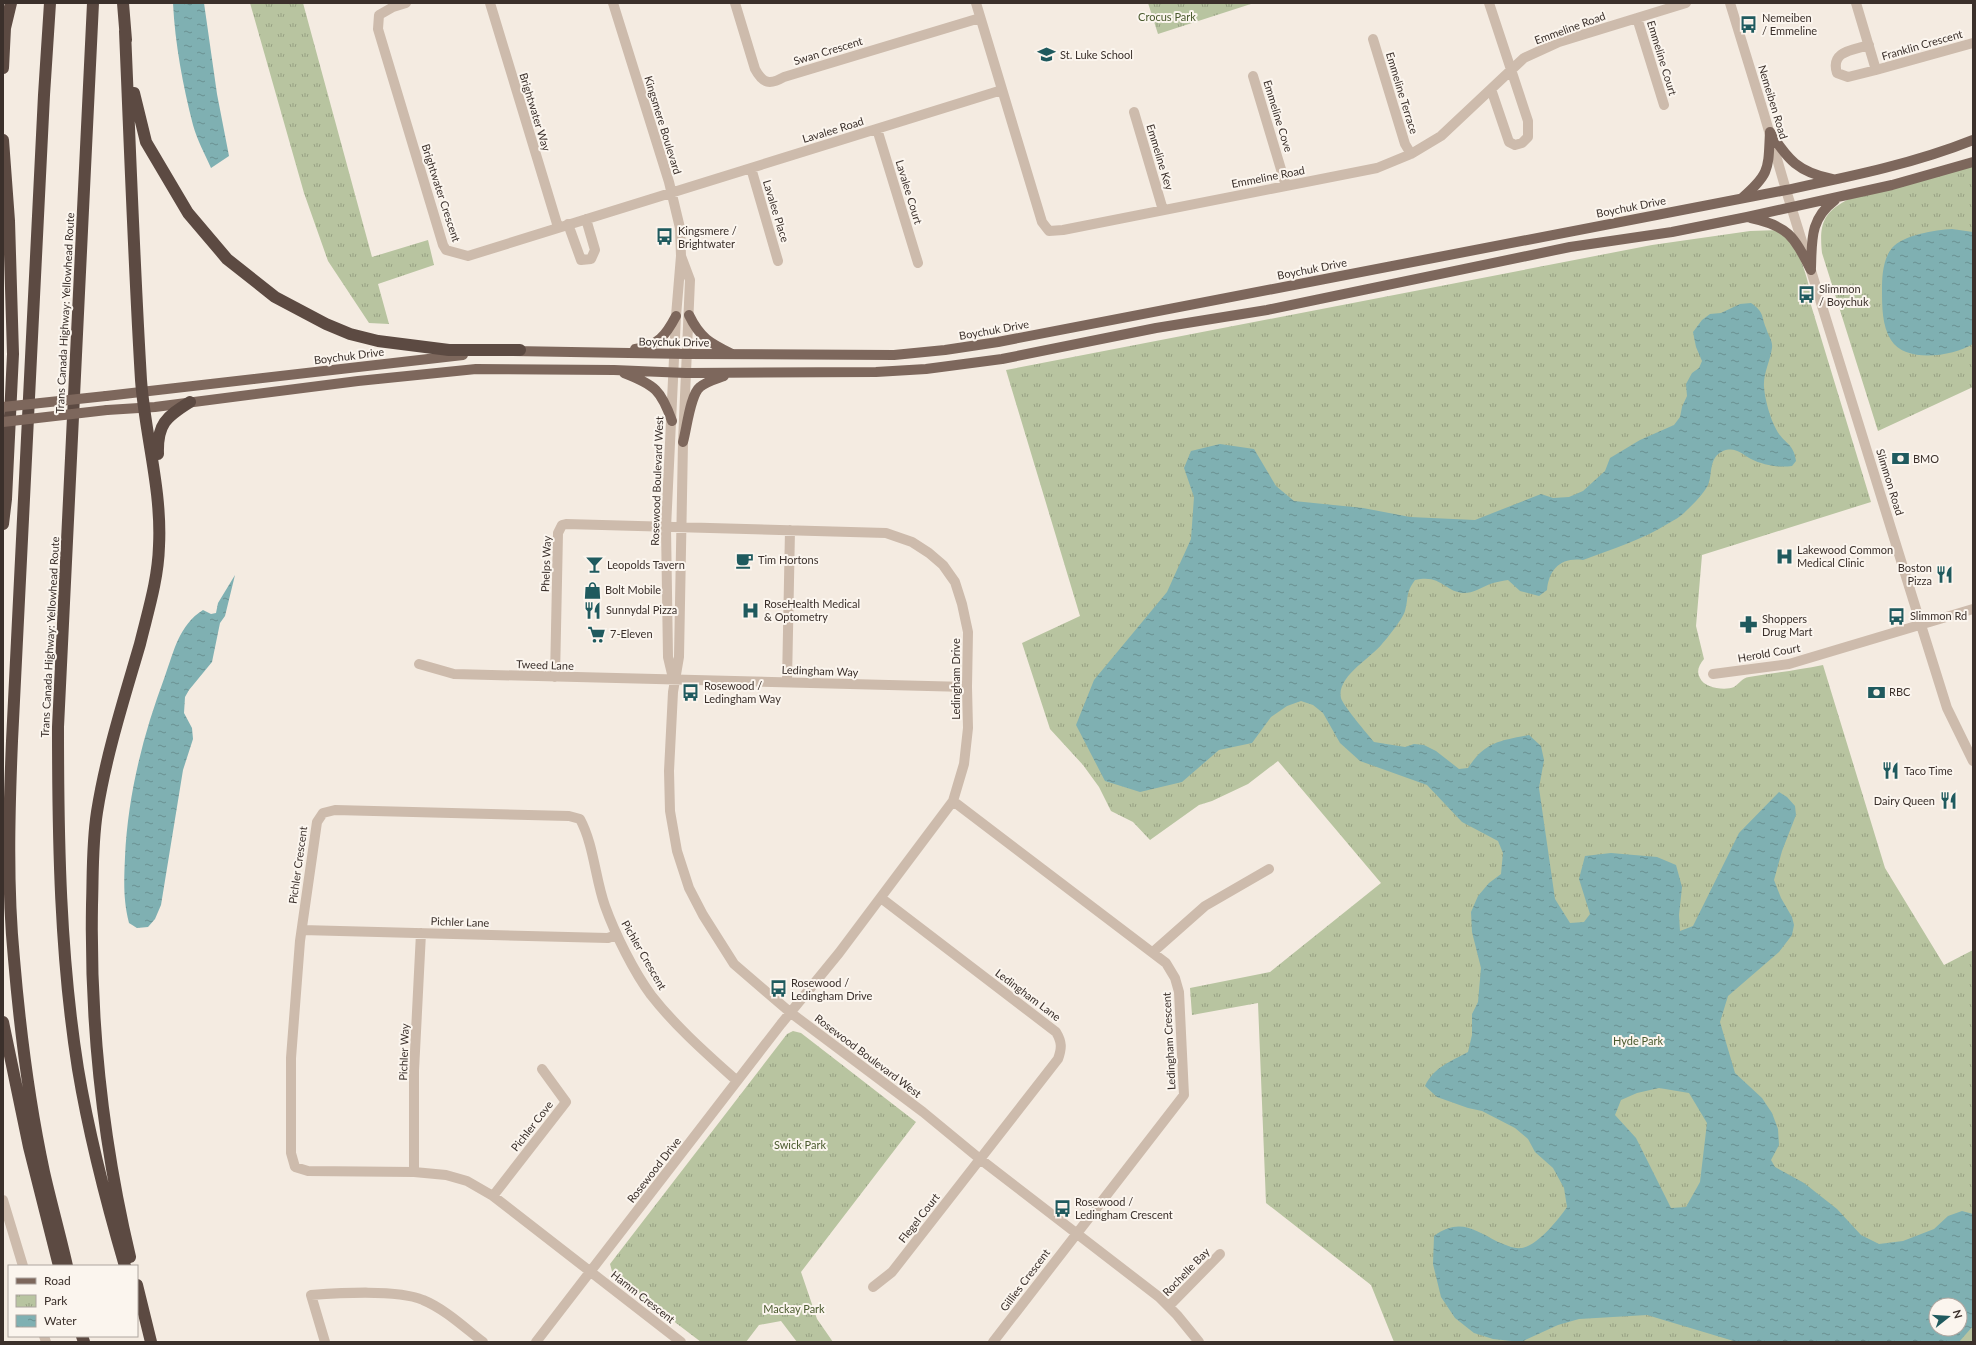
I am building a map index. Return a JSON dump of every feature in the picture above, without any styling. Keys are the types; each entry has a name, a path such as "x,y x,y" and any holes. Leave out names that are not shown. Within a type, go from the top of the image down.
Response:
{"highway":[{"path":"3,68 5,28 11,3"},
{"path":"50,3 12,741 10,854 13,958 30,1092 44,1172 68,1265"},
{"name":"Trans Canada Highway: Yellowhead Route","path":"93,3 58,728 58,798 64,946 78,1068 100,1170 125,1265"},
{"path":"123,3 142,392 158,501"},
{"path":"125,31 136,105 146,142 188,213 227,259 275,297 350,334 378,341 449,350 520,350"},
{"path":"3,140 14,354 6,499 3,524"},
{"path":"132,1265 114,1178 102,1088 92,986 91,857 96,814 104,772 154,586 160,542 158,501 158,439 163,422 176,410 190,402"},
{"path":"3,1022 29,1147 59,1265"},
{"path":"138,1290 149,1342"},
{"path":"138,1309 149,1342"}],"main road":[{"path":"1770,132 1786,156 1794,164 1814,175 1836,180"},
{"path":"1740,199 1758,184 1766,173 1770,132"},
{"name":"Boychuk Drive","path":"3,407 438,357 520,350 734,355 894,355 945,350 998,342 1836,180 1952,149 1973,140"},
{"path":"3,422 107,410 145,408 358,381 476,369 614,370 686,373 876,372 926,369 1002,359 1156,328 1266,310 1570,246 1672,232 1747,217 1892,185 1973,162"},
{"path":"1811,270 1812,238 1816,220 1821,212 1837,198"},
{"path":"1747,217 1768,221 1790,234 1796,241 1811,270"},
{"path":"689,315 701,335 712,344 734,355"},
{"path":"612,352 642,348 654,344 666,335 676,316"},
{"path":"614,370 639,379 654,388 664,399 672,421"},
{"path":"683,442 694,395 700,387 711,380 733,373"}],"street":[{"name":"Brightwater Crescent","path":"406,3 393,7 380,16 378,29 446,250 468,256 672,193"},
{"name":"Brightwater Way","path":"490,3 558,227"},
{"name":"Kingsmere Boulevard","path":"613,3 672,193 680,228 682,256 676,316 675,354"},
{"name":"Swan Crescent","path":"735,3 755,69 759,76 767,82 774,82 784,77 980,18"},
{"name":"Emmeline Road","path":"976,3 1042,222 1049,231 1063,230 1377,168 1411,154 1441,136 1524,58 1559,42 1686,3"},
{"path":"1489,3 1529,130 1528,137 1522,143 1514,145 1507,137 1491,89"},
{"name":"Nemeiben Road","path":"1730,3 1770,132 1791,208"},
{"name":"Franklin Crescent","path":"1856,3 1876,70 1973,43"},
{"name":"Emmeline Court","path":"1637,18 1664,105"},
{"name":"Emmeline Terrace","path":"1373,39 1405,144 1411,154"},
{"path":"1869,45 1840,54 1836,59 1835,66 1838,73 1846,77 1876,70"},
{"name":"Emmeline Cove","path":"1253,76 1286,186"},
{"name":"Lavalee Road","path":"672,193 1002,90"},
{"name":"Emmeline Key","path":"1134,112 1163,210"},
{"name":"Lavalee Court","path":"877,129 918,263"},
{"name":"Lavalee Place","path":"751,168 778,261"},
{"name":"Slimmon Road","path":"1791,208 1947,708 1973,761"},
{"path":"568,224 581,260 591,259 595,250 586,219"},
{"name":"Kingsmere Boulevard","path":"682,256 690,280 686,373"},
{"name":"Rosewood Boulevard West","path":"673,680 668,657 666,528 675,354"},
{"name":"Rosewood Boulevard West","path":"686,373 683,442 679,657 673,680 669,771 670,811 677,851 690,888 703,915 734,964 790,1013 923,1112 980,1159 1076,1232 1169,1306 1199,1342"},
{"name":"Phelps Way","path":"555,677 558,533 562,525 578,524 666,528 682,527"},
{"name":"Ledingham Drive","path":"682,527 886,533 912,542 929,553 943,565 955,582 962,604 968,632 966,687 968,728 964,764 953,801 881,898 790,1013"},
{"path":"787,682 790,530"},
{"name":"Herold Court","path":"1714,674 1789,664 1973,609"},
{"name":"Tweed Lane","path":"419,664 445,673 454,674 673,680"},
{"name":"Ledingham Way","path":"673,680 966,687"},
{"name":"Ledingham Crescent","path":"953,801 1153,952 1166,963 1175,978 1178,988 1181,1017 1184,1095 1076,1232"},
{"name":"Pichler Crescent","path":"590,1271 493,1196 467,1182 446,1175 414,1172 308,1171 295,1167 291,1153 291,1058 302,930 316,822 323,813 335,810 569,816 580,819 586,829 604,906 616,934 651,994 693,1042 737,1081"},
{"path":"1153,952 1206,906 1269,869"},
{"name":"Ledingham Lane","path":"881,898 1056,1032 1061,1040 1062,1050 1058,1059 980,1159"},
{"name":"Pichler Lane","path":"302,930 608,938 616,934"},
{"name":"Pichler Way","path":"414,1172 414,1072 421,933"},
{"name":"Rosewood Drive","path":"536,1342 790,1013"},
{"name":"Pichler Cove","path":"493,1196 566,1102 542,1069"},
{"name":"Flegel Court","path":"873,1287 892,1272 980,1159"},
{"path":"3,1200 23,1265"},
{"name":"Gillies Crescent","path":"992,1342 1076,1232"},
{"name":"Rochelle Bay","path":"1169,1306 1220,1254"},
{"name":"Hamm Crescent","path":"590,1271 680,1342"},
{"path":"325,1342 311,1295 342,1293 394,1294 423,1300 449,1316 483,1342"}],"green space":[{"path":"250,3 303,3 372,257 428,240 434,265 378,284 389,324 369,323 328,261 304,193"},
{"name":"Crocus Park","path":"1148,3 1254,3 1158,34"},
{"path":"1973,165 1973,387 1878,431 1822,253 1822,227 1828,214 1849,199"},
{"name":"Hyde Park","path":"1780,230 1794,247 1799,256 1809,285 1811,305 1871,502 1702,555 1696,626 1704,659 1699,666 1698,673 1702,681 1706,684 1715,688 1725,689 1734,687 1742,680 1747,678 1823,665 1885,868 1944,965 1973,950 1973,1342 1394,1342 1371,1285 1266,1203 1258,1003 1192,1015 1190,988 1270,972 1381,883 1278,761 1248,784 1212,801 1199,805 1150,840 1133,822 1111,811 1099,787 1083,765 1050,729 1022,643 1080,616 1006,370 1652,245 1750,231"},
{"name":"Swick Park","path":"793,1031 801,1033 916,1122 801,1272 817,1319 833,1342 797,1342 781,1321 759,1325 746,1342 701,1342 613,1275 610,1264 787,1034"}],"water":[{"path":"173,3 204,3 217,94 229,156 211,168 197,136 189,110 178,49"},
{"path":"1952,229 1973,232 1973,344 1954,352 1930,356 1907,352 1898,348 1891,340 1884,322 1882,309 1882,285 1887,257 1889,252 1897,243 1920,234"},
{"path":"1751,303 1762,314 1772,345 1764,382 1765,398 1776,429 1791,447 1795,455 1796,461 1792,466 1782,467 1766,464 1751,459 1731,449 1723,451 1718,454 1713,462 1706,489 1681,516 1659,529 1627,544 1583,560 1568,560 1562,563 1553,570 1547,590 1539,596 1520,591 1508,580 1492,583 1474,591 1464,593 1452,590 1431,579 1415,580 1408,592 1405,611 1401,619 1382,644 1349,675 1341,690 1341,698 1350,713 1374,742 1405,747 1414,744 1424,745 1436,751 1459,769 1468,768 1480,753 1501,741 1529,735 1541,746 1544,760 1539,788 1555,899 1570,923 1584,922 1590,914 1579,879 1585,856 1611,853 1657,857 1676,865 1682,887 1679,915 1680,931 1693,926 1739,833 1779,792 1787,797 1795,806 1796,815 1782,851 1774,880 1781,898 1792,917 1794,925 1792,935 1779,952 1728,996 1720,1022 1735,1073 1762,1098 1772,1113 1778,1129 1779,1145 1771,1160 1775,1167 1804,1183 1837,1209 1861,1235 1879,1244 1903,1241 1934,1229 1948,1216 1962,1211 1973,1214 1973,1326 1968,1332 1968,1297 1928,1297 1928,1337 1963,1337 1959,1342 1737,1342 1647,1315 1579,1319 1558,1325 1521,1342 1493,1339 1474,1333 1455,1318 1441,1297 1433,1264 1434,1236 1451,1228 1466,1227 1498,1242 1516,1248 1522,1248 1535,1242 1541,1237 1553,1225 1567,1207 1564,1188 1553,1168 1535,1152 1528,1139 1515,1128 1482,1111 1468,1108 1437,1097 1425,1086 1433,1074 1438,1070 1449,1062 1468,1052 1472,1035 1472,1014 1478,1002 1481,968 1472,932 1471,912 1478,896 1489,883 1501,874 1503,853 1498,841 1462,822 1427,785 1360,761 1340,743 1323,713 1313,705 1301,701 1287,706 1271,717 1252,743 1219,750 1182,782 1140,792 1105,781 1076,725 1094,680 1167,592 1191,539 1194,497 1184,468 1191,451 1220,444 1254,449 1276,486 1294,501 1363,508 1410,517 1475,520 1541,494 1553,498 1569,497 1583,491 1605,471 1610,458 1640,440 1674,425 1680,417 1682,407 1687,396 1686,384 1692,373 1699,368 1702,361 1696,347 1693,332 1702,320 1710,314 1721,313 1740,304","holes":["1659,1088 1689,1093 1707,1123 1700,1182 1686,1207 1671,1208 1636,1138 1615,1115 1621,1100 1637,1093"]},
{"path":"235,575 225,616 220,623 212,662 185,697 184,713 192,728 193,739 183,770 161,905 155,919 148,927 137,928 129,923 124,890 129,810 143,743 178,639 188,623 203,610 211,614 216,613 218,603"}],"place":[{"name":"Nemeiben / Emmeline","path":"1749,24"},
{"name":"St. Luke School","path":"1047,55"},
{"name":"Kingsmere / Brightwater","path":"665,237"},
{"name":"Slimmon / Boychuk","path":"1806,295"},
{"name":"BMO","path":"1900,459"},
{"name":"Lakewood Common Medical Clinic","path":"1784,556"},
{"name":"Tim Hortons","path":"745,560"},
{"name":"Leopolds Tavern","path":"594,565"},
{"name":"Boston Pizza","path":"1945,574"},
{"name":"Bolt Mobile","path":"592,590"},
{"name":"Sunnydal Pizza","path":"593,610"},
{"name":"RoseHealth Medical & Optometry","path":"751,610"},
{"name":"Slimmon Rd","path":"1897,616"},
{"name":"Shoppers Drug Mart","path":"1749,625"},
{"name":"7-Eleven","path":"597,634"},
{"name":"Rosewood / Ledingham Way","path":"691,692"},
{"name":"RBC","path":"1876,692"},
{"name":"Taco Time","path":"1891,771"},
{"name":"Dairy Queen","path":"1948,801"},
{"name":"Rosewood / Ledingham Drive","path":"778,989"},
{"name":"Rosewood / Ledingham Crescent","path":"1062,1208"}],"park label":[{"name":"Mackay Park","path":"794,1309"}]}
